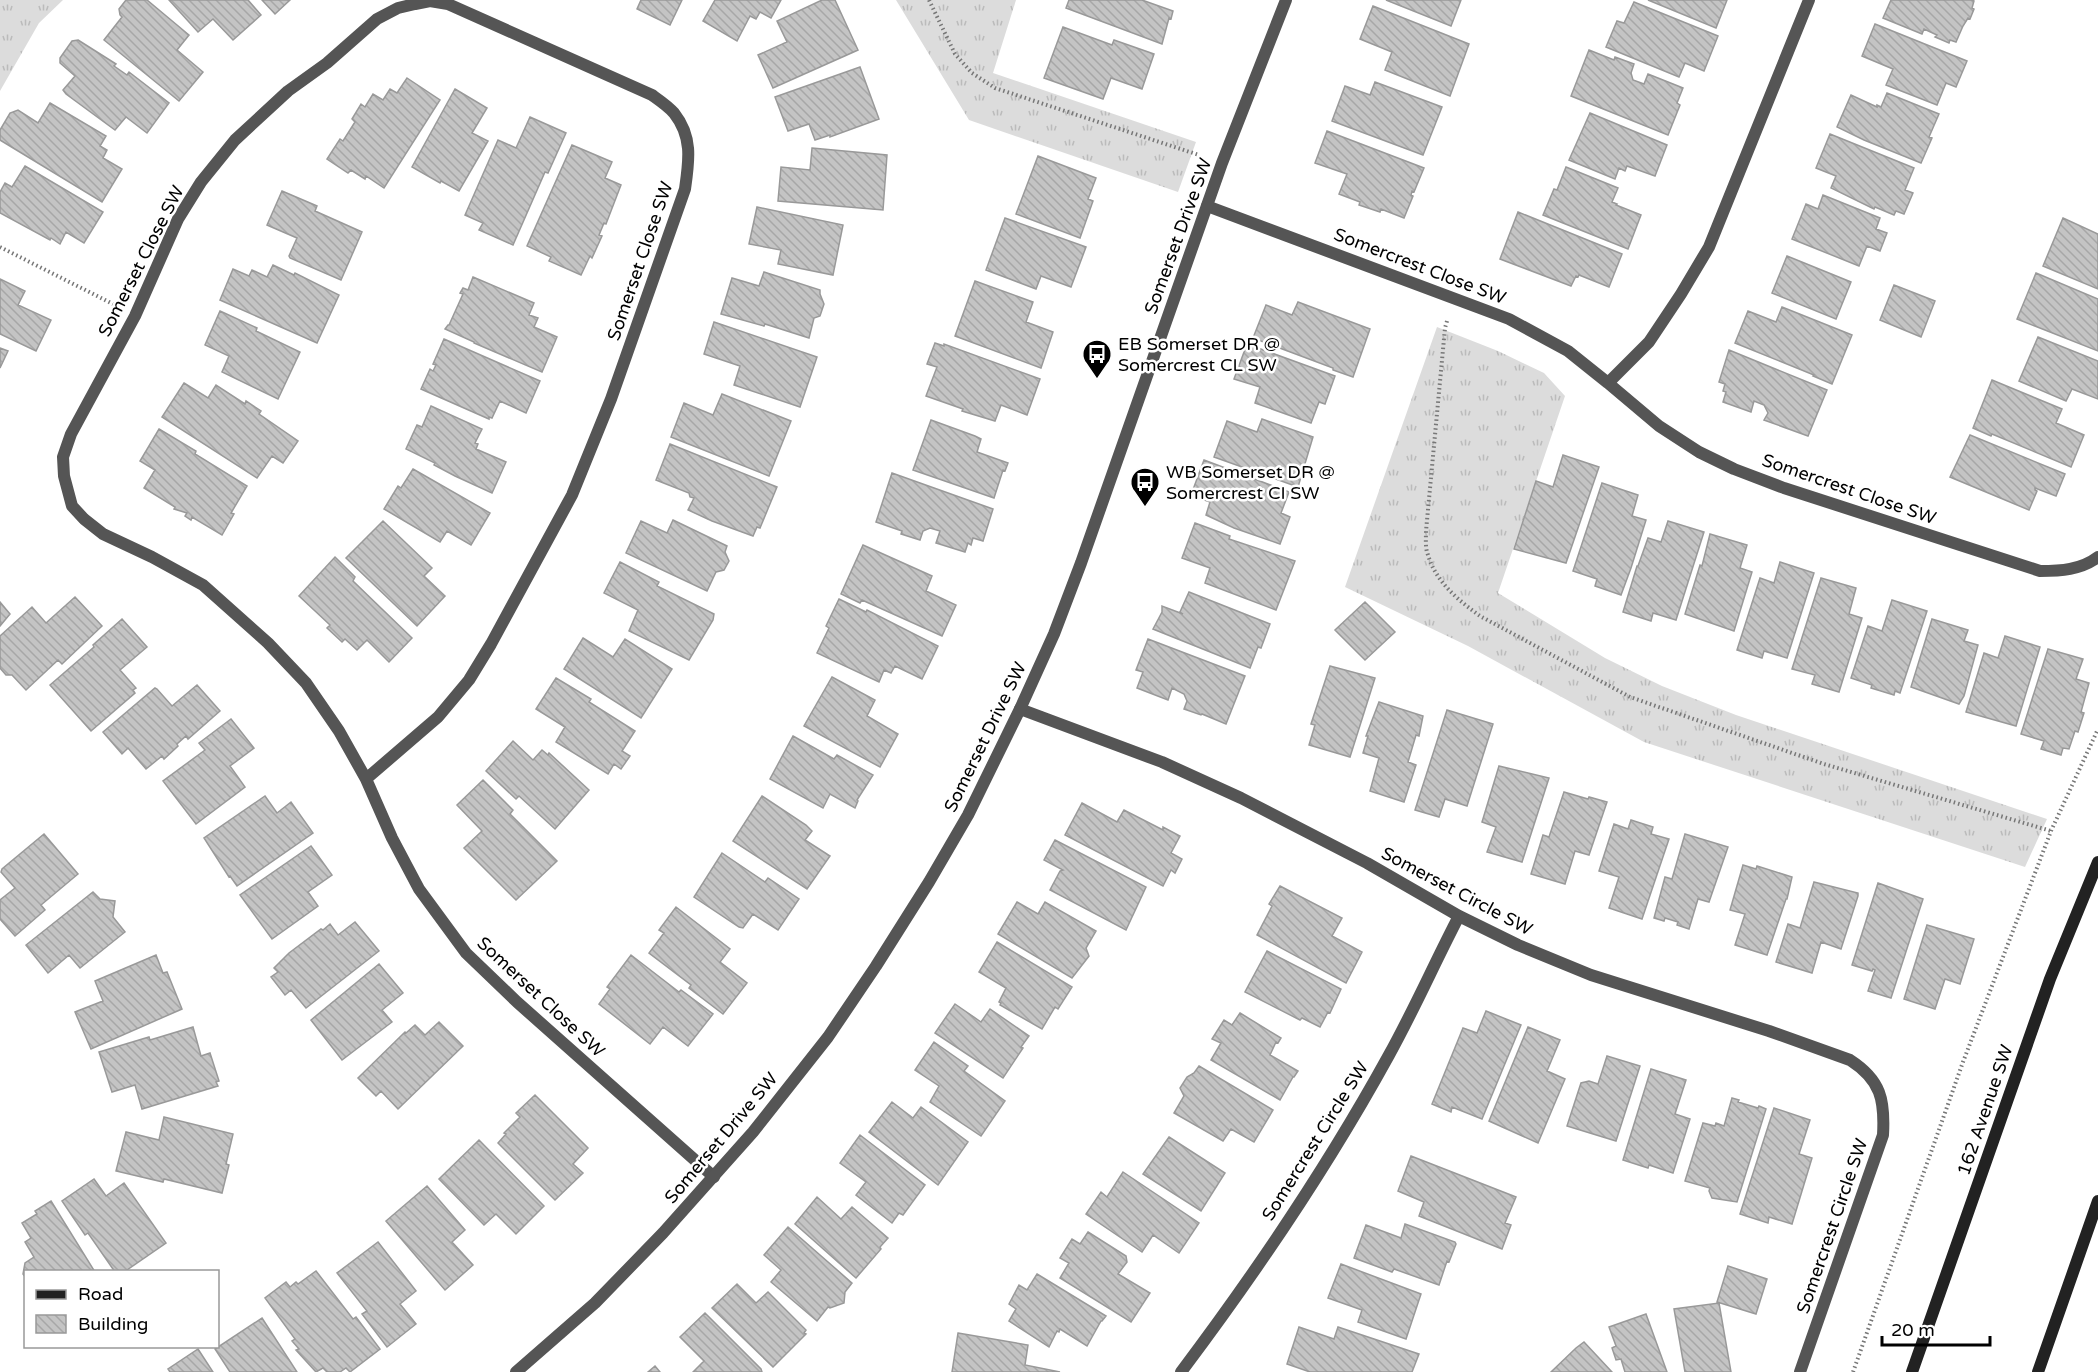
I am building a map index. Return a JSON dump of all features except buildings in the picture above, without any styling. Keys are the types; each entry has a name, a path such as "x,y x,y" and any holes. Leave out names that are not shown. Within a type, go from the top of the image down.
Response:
{"main road":[{"name":"162 Avenue SW","path":"1912,1372 2050,979 2098,862"},
{"path":"2038,1372 2098,1201"}],"street":[{"name":"Somerset Drive SW","path":"516,1372 595,1304 714,1178 753,1132 828,1036 876,966 968,815 1054,634 1082,563 1222,163 1286,0"},
{"path":"1608,383 1649,342 1709,247 1809,0"},
{"name":"Somerset Close SW","path":"366,779 438,717 469,680 572,495 611,399 685,189 689,162 688,138 673,112 652,94 448,4 430,1 398,8 377,19 335,56 288,91 235,140 201,182 178,219 135,316 71,434 63,457 64,476 72,506 84,519 103,534 203,585 268,643 306,683 339,731 366,779 392,838 419,889 466,953 517,1002 714,1178"},
{"name":"Somercrest Close SW","path":"1207,206 1509,319 1568,351 1659,426 1699,452 1734,469 1784,488 2040,571 2061,571 2080,566 2098,557"},
{"name":"Somerset Circle SW","path":"1020,709 1162,762 1240,798 1367,863 1459,916 1518,945 1591,975 1769,1031 1850,1060 1861,1067 1879,1090"},
{"name":"Somercrest Circle SW","path":"1181,1372 1266,1254 1317,1177 1389,1055 1459,916"},
{"name":"Somercrest Circle SW","path":"1800,1372 1883,1134 1884,1109 1879,1090"}],"path":[{"path":"929,0 955,54 972,74 995,88 1222,163"},
{"path":"0,247 135,316"},
{"path":"1456,298 1444,328 1426,531 1427,554 1438,576 1449,591 1464,605 1630,698 1824,764 2051,831"},
{"path":"1853,1372 1963,1062 2051,831 2098,729"}],"green space":[{"path":"0,0 63,0 39,23 0,91"},
{"path":"896,0 1016,0 993,73 1196,142 1178,192 969,120"},
{"path":"1437,327 1498,351 1544,373 1565,396 1498,593 1605,658 1662,686 1736,715 2047,819 2025,867 1644,742 1468,646 1345,587"}],"place":[{"name":"EB Somerset DR @ Somercrest CL SW","path":"1097,380"},
{"name":"WB Somerset DR @ Somercrest CI SW","path":"1145,508"}]}
